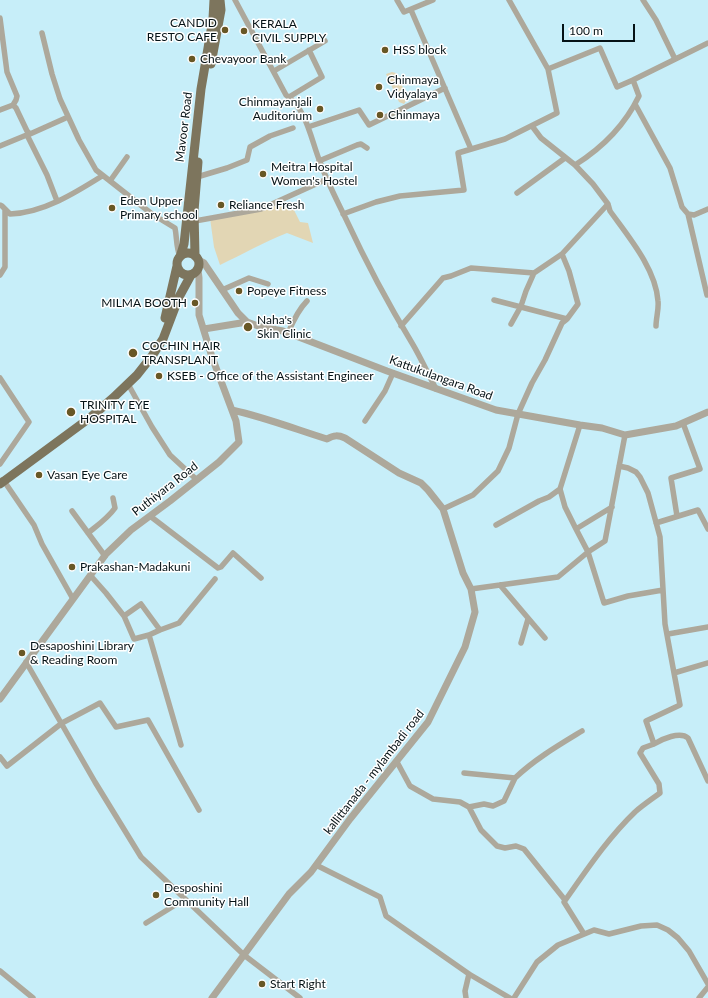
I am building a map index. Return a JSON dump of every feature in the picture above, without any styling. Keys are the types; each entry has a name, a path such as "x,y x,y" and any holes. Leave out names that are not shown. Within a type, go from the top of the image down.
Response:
{"main road":[{"name":"Mavoor Road","path":"1,481 99,403 133,371 148,353 162,330 184,244 201,89 213,19 214,0"},
{"name":"Mavoor Road","path":"194,272 199,264 196,258 195,221 197,177 203,116 221,10 220,0"},
{"path":"194,272 183,274 179,271 179,261 187,253 196,258"},
{"path":"1,481 91,417 128,384 152,356 163,339 178,297 194,272"}],"street":[{"path":"235,0 286,95 292,100 308,127 319,161 343,214 371,271 401,326 413,344 436,389"},
{"path":"398,0 404,12 433,0"},
{"path":"343,214 376,202 400,196 464,190 458,153 505,139 557,113 548,69 509,0"},
{"path":"643,0 656,20 675,59"},
{"path":"411,10 471,149"},
{"path":"0,18 7,72 17,96 13,105 0,110"},
{"path":"42,33 57,91 79,140 96,170 102,176 138,201 152,214 175,228 175,241 179,261"},
{"path":"274,71 325,41"},
{"path":"548,69 600,48 617,87 708,43"},
{"path":"289,98 322,76 309,50"},
{"path":"575,166 598,150 612,136 635,104 640,96 634,80"},
{"path":"308,127 358,110 369,125 445,88"},
{"path":"635,104 670,168 682,207 688,214 707,295"},
{"path":"13,105 16,108 27,131 57,201"},
{"path":"0,146 68,116"},
{"path":"532,126 541,138 575,166 588,179 608,204 610,211 646,264 654,283 658,301 656,326"},
{"path":"197,177 247,160 250,147 270,136 292,128"},
{"path":"319,161 357,145 361,144 367,148"},
{"path":"110,181 126,157"},
{"path":"517,193 565,158"},
{"path":"0,206 10,214 15,214 46,206 70,196 102,176"},
{"path":"195,221 261,209 327,179"},
{"path":"511,324 521,306 534,273 562,254 608,204"},
{"path":"0,275 5,267 5,209"},
{"path":"688,214 694,214 708,209"},
{"path":"443,509 473,495 498,471 509,448 518,414 532,383 545,360 562,323 567,319 578,304 570,271 562,254"},
{"path":"196,258 204,263 238,313 247,322"},
{"path":"401,326 443,278 471,268 534,273"},
{"name":"Puthiyara Road","path":"0,699 105,556 131,530 197,480 219,462 239,442 236,421 199,315 200,278 194,272"},
{"path":"222,290 249,278 268,284"},
{"path":"494,300 567,319"},
{"path":"288,333 302,306 307,301"},
{"path":"204,329 247,322"},
{"name":"Kattukulangara Road","path":"247,322 261,327 288,333 496,410 602,428 625,435 676,426 708,412"},
{"path":"366,421 385,391 393,373"},
{"path":"0,378 29,422 2,455 0,464"},
{"path":"128,384 152,427 170,455 197,480"},
{"name":"kallittanada - mylambadi road","path":"212,998 289,894 311,872 350,819 428,722 465,647 475,612 471,589 463,573 443,509 421,483 399,473 338,435 327,439 260,417 232,410"},
{"path":"677,516 670,478 700,469 683,423"},
{"path":"580,425 560,489 565,507 588,552 604,603 628,596 663,590"},
{"path":"471,589 558,577 588,552 605,541 625,435"},
{"path":"619,466 636,472 640,477 648,493 660,537 665,624 680,705 646,721 654,744"},
{"path":"1,481 34,525 42,544 73,599"},
{"path":"496,524 549,497 560,489"},
{"path":"88,533 106,519 115,508 113,498"},
{"path":"576,529 612,507"},
{"path":"656,522 698,510 708,529"},
{"path":"72,511 105,556"},
{"path":"150,516 218,568 221,567 233,553 261,578"},
{"path":"90,575 124,616 134,639 179,623 215,580"},
{"path":"500,585 545,638"},
{"path":"124,616 141,604 160,630"},
{"path":"521,643 528,619"},
{"path":"668,634 708,628"},
{"path":"149,634 181,745"},
{"path":"26,662 141,857 244,955 300,998"},
{"path":"674,673 708,663"},
{"path":"0,757 7,766 62,723 100,703 116,728 148,720 199,810"},
{"path":"470,807 484,804 493,806 504,801 516,778 524,770 582,731"},
{"path":"565,900 603,847 636,812 660,793 659,784 640,753 643,748 670,737 685,736 688,738 708,781"},
{"path":"396,762 410,786 434,799 460,802 470,807 481,830 497,846 505,848 516,846 524,849 565,900 564,902 584,934"},
{"path":"464,773 516,778"},
{"path":"316,865 380,896 386,916 469,974 510,998"},
{"path":"146,923 185,899"},
{"path":"514,998 537,962 558,945 594,930 609,934 641,926 656,925 668,930 678,938 689,951 708,984"},
{"path":"0,971 33,998"},
{"path":"465,997 469,974"},
{"path":"699,998 708,987"}],"shaded area":[{"path":"392,72 396,73 408,98 404,104 399,102 386,74"},
{"path":"290,202 300,222 308,223 313,243 287,233 220,265 214,247 210,218 264,209"}],"place":[{"name":"CANDID RESTO CAFE","path":"225,30"},
{"name":"KERALA CIVIL SUPPLY","path":"244,31"},
{"name":"HSS block","path":"385,50"},
{"name":"Chevayoor Bank","path":"192,59"},
{"name":"Chinmaya Vidyalaya","path":"379,87"},
{"name":"Chinmayanjali Auditorium","path":"320,109"},
{"name":"Chinmaya","path":"380,115"},
{"name":"Meitra Hospital Women's Hostel","path":"263,174"},
{"name":"Reliance Fresh","path":"221,205"},
{"name":"Eden Upper Primary school","path":"112,208"},
{"name":"Popeye Fitness","path":"239,291"},
{"name":"MILMA BOOTH","path":"195,303"},
{"name":"Naha's Skin Clinic","path":"248,327"},
{"name":"COCHIN HAIR TRANSPLANT","path":"133,353"},
{"name":"KSEB - Office of the Assistant Engineer","path":"159,376"},
{"name":"TRINITY EYE HOSPITAL","path":"71,412"},
{"name":"Vasan Eye Care","path":"39,475"},
{"name":"Prakashan-Madakuni","path":"72,567"},
{"name":"Desaposhini Library & Reading Room","path":"22,653"},
{"name":"Desposhini Community Hall","path":"156,895"},
{"name":"Start Right","path":"262,984"}]}
